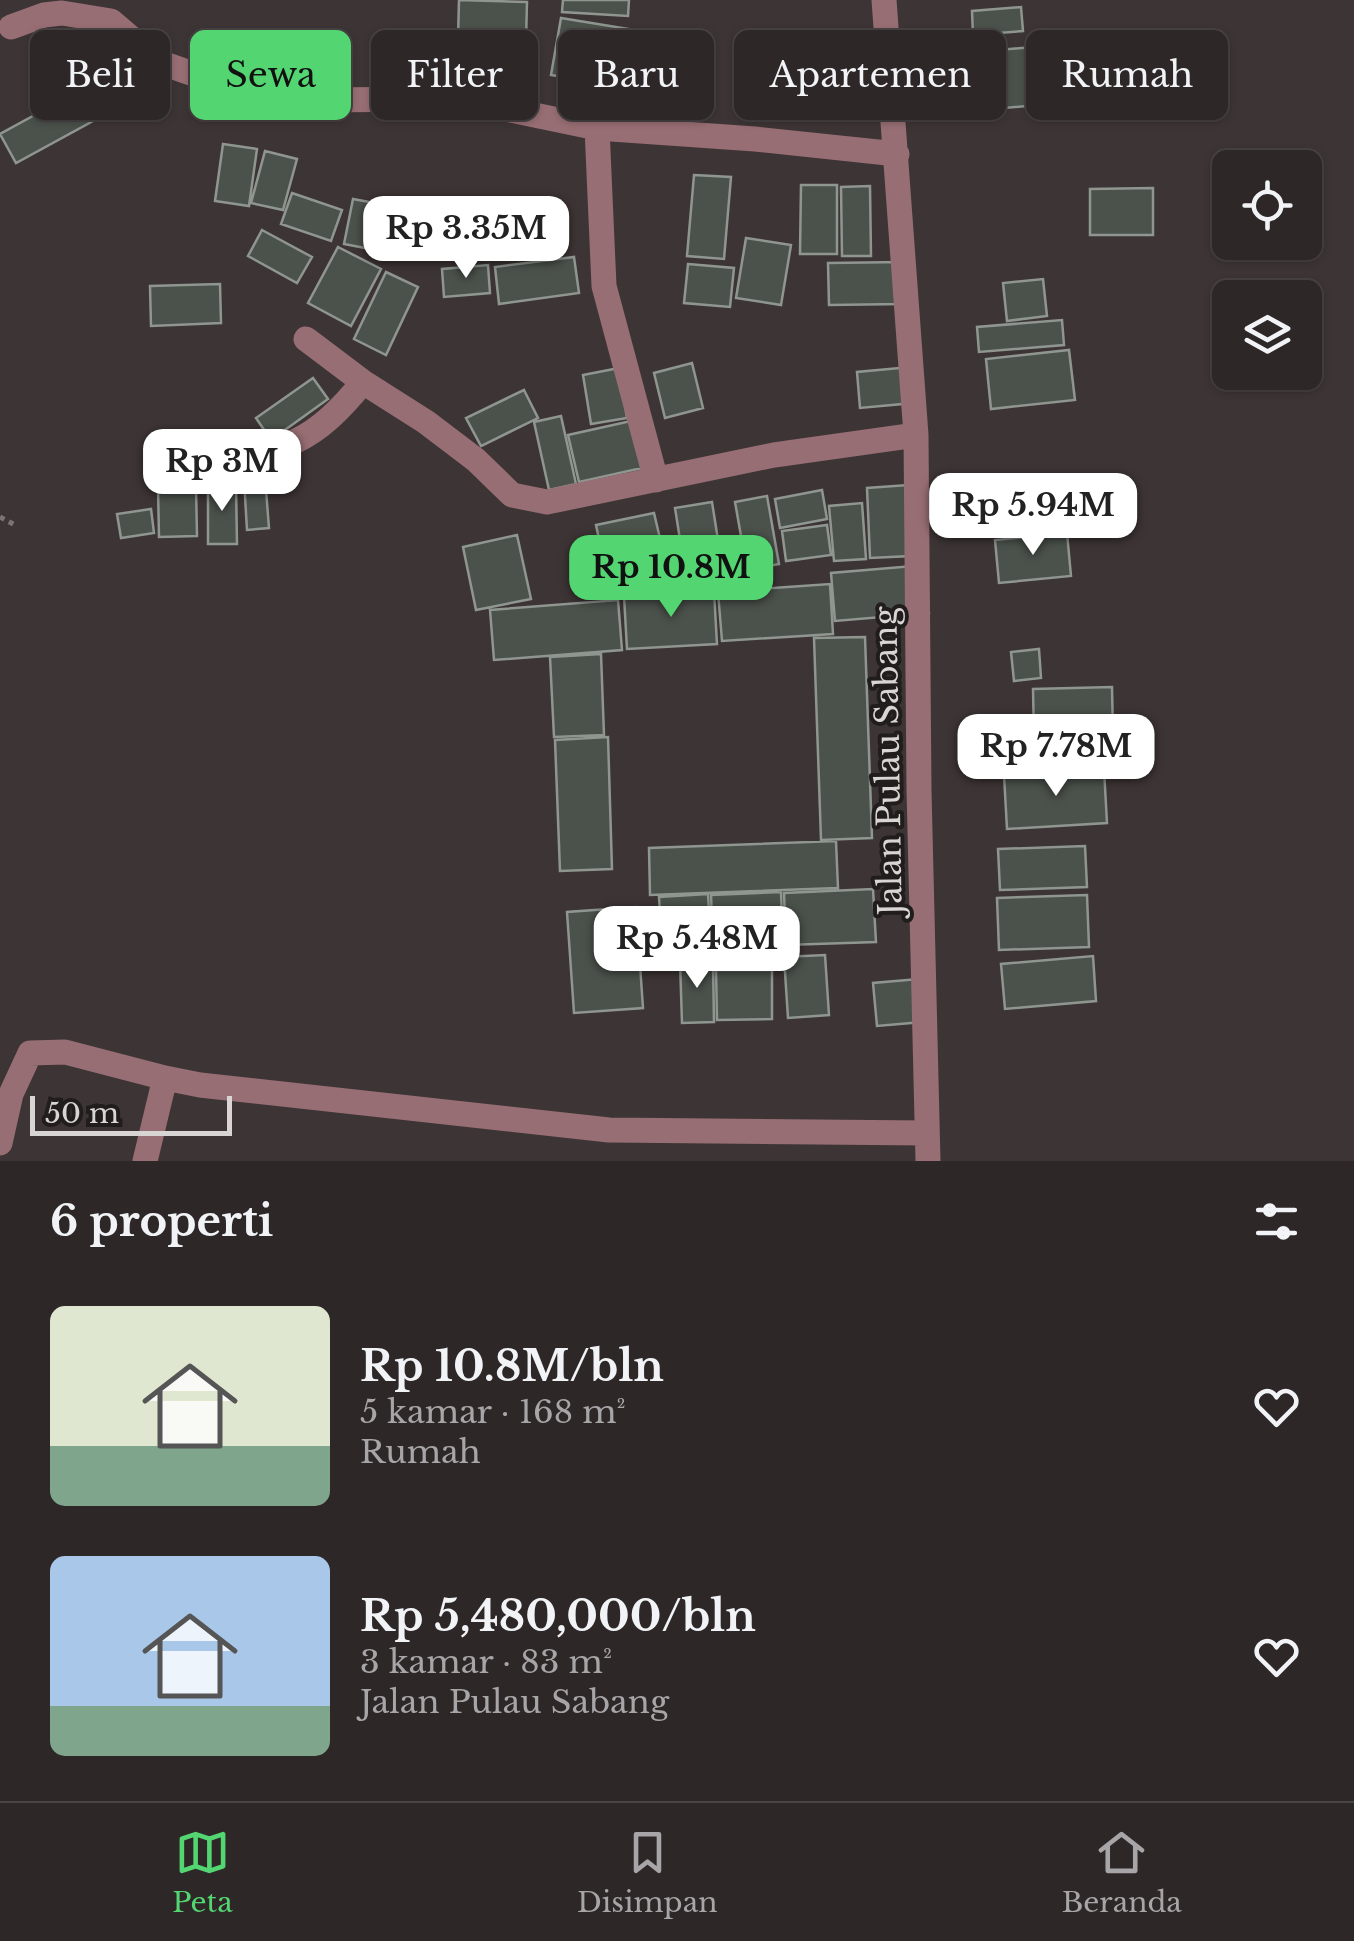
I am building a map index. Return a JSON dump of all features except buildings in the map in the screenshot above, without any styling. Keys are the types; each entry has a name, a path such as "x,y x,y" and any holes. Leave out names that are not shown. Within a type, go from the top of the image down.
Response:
{"street":[{"name":"Jalan Pulau Sabang","path":"884,0 916,435 928,1161"},
{"path":"11,27 44,14 110,21 159,62 259,97 457,98 598,128 897,154"},
{"path":"598,128 604,286 656,480"},
{"path":"306,339 426,422 476,460 512,495 524,499 547,502 774,454 916,435"},
{"path":"210,456 272,452 291,444 331,417 363,382"},
{"path":"0,1142 12,1094 30,1053 65,1052 200,1085 609,1130 927,1133"},
{"path":"145,1161 165,1078"}],"path":[{"path":"0,518 17,526"}]}
